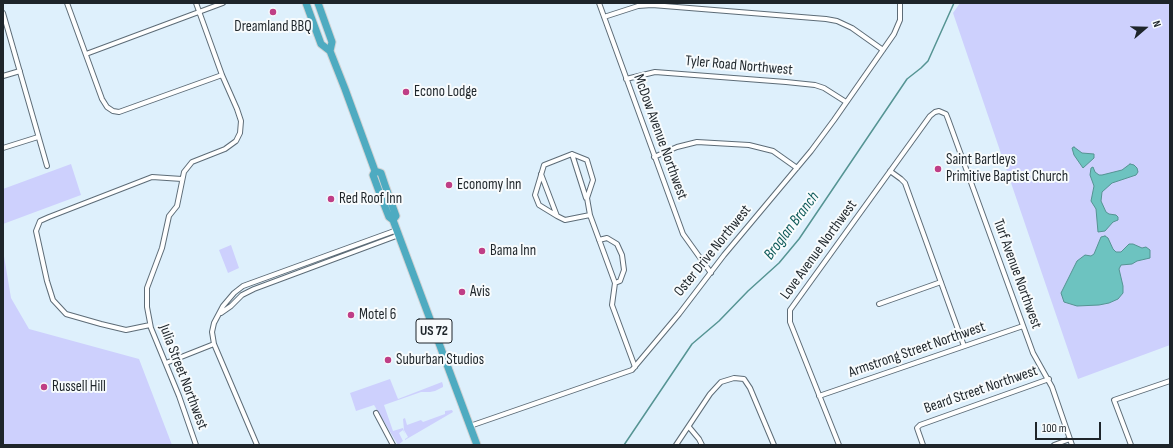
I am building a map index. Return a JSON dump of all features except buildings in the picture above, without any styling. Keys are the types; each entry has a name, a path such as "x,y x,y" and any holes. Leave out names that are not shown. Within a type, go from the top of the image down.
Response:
{"highway":[{"name":"US 72","path":"306,3 321,44 330,51 375,170 380,173 385,185 396,216 393,220 477,445"},
{"name":"US 72","path":"318,3 332,42 330,51"}],"street":[{"path":"67,3 102,98 106,107 115,112 119,112 222,74"},
{"name":"Julia Street Northwest","path":"196,3 241,121 240,134 236,141 225,149 192,162 184,172 177,206 169,216 162,248 147,288 150,325 179,396 196,445"},
{"path":"86,54 223,3"},
{"name":"McDow Avenue Northwest","path":"599,3 683,234 711,273"},
{"name":"Oster Drive Northwest","path":"470,426 632,370 724,255 797,168 846,102 894,34 900,20 900,3"},
{"path":"604,17 632,8 652,5 826,19 837,21 852,28 883,50"},
{"path":"3,13 47,166"},
{"path":"3,76 20,71"},
{"name":"Tyler Road Northwest","path":"626,79 655,72 693,74 808,85 824,88 846,102"},
{"name":"Love Avenue Northwest","path":"839,445 790,322 790,310 930,116 935,112 941,111"},
{"name":"Turf Avenue Northwest","path":"941,111 946,114 948,119 1033,353 1049,380 1072,445"},
{"path":"3,148 38,137"},
{"path":"654,157 677,147 697,142 749,145 773,151 797,168"},
{"path":"572,154 590,215 615,283 612,305 635,367"},
{"path":"586,198 593,180 587,160 572,154 544,165 535,195 539,205 565,220 590,215"},
{"path":"890,171 901,178 905,184 964,346"},
{"path":"541,174 557,216"},
{"path":"150,325 126,330 66,314 53,300 47,281 36,232 40,221 152,177 182,179"},
{"path":"219,314 231,306 242,295 254,289 398,232"},
{"path":"257,445 214,344 212,332 214,323 223,306 234,293 243,286 398,232"},
{"path":"599,240 607,238 617,244 622,255 624,270 620,281 615,283"},
{"path":"879,304 941,282"},
{"name":"Armstrong Street Northwest","path":"819,396 1023,326"},
{"path":"166,363 214,344"},
{"path":"676,445 710,394 721,382 734,378 744,379 750,388 774,445"},
{"name":"Beard Street Northwest","path":"923,445 917,428 920,425 1049,380"},
{"path":"1131,445 1114,400 1170,381"},
{"path":"376,413 393,445"},
{"path":"689,427 702,445"},
{"path":"1054,445 1070,439"}],"shaded area":[{"path":"960,3 1170,3 1170,345 1078,379 953,13"},
{"path":"1074,147 1082,153 1094,154 1094,158 1083,168 1074,155 1072,148"},
{"path":"71,164 81,195 3,224 3,189"},
{"path":"1130,164 1137,168 1138,172 1136,175 1112,183 1102,192 1101,201 1106,212 1116,215 1118,220 1113,222 1105,231 1098,232 1096,209 1091,201 1094,186 1090,175 1091,168 1093,167 1095,172 1102,175 1122,170"},
{"path":"1105,236 1108,238 1116,252 1121,252 1129,244 1133,244 1142,248 1146,247 1150,250 1150,258 1137,261 1132,264 1121,265 1119,269 1123,293 1118,299 1099,305 1077,306 1064,302 1061,293 1077,261 1085,255 1091,256 1094,254 1101,237"},
{"path":"231,245 239,268 228,273 219,250"},
{"path":"3,250 11,298 29,329 139,359 172,445 3,445"},
{"path":"390,379 398,399 442,382 443,385 443,387 435,391 421,392 384,405 393,431 403,428 405,434 403,430 399,433 403,441 398,445 374,405 356,411 350,393"},
{"path":"452,410 453,412 405,440 408,437 404,430 403,419 405,418 407,425 421,420 423,422 445,414 445,411"}],"waterway":[{"name":"Broglan Branch","path":"624,445 692,344 719,321 748,291 779,263 799,239 907,79 928,61 954,3"}],"place":[{"name":"Dreamland BBQ","path":"273,12"},
{"name":"Econo Lodge","path":"406,92"},
{"name":"Saint Bartleys Primitive Baptist Church","path":"938,169"},
{"name":"Economy Inn","path":"449,185"},
{"name":"Red Roof Inn","path":"331,199"},
{"name":"Bama Inn","path":"482,251"},
{"name":"Avis","path":"462,292"},
{"name":"Motel 6","path":"351,315"},
{"name":"Suburban Studios","path":"388,360"},
{"name":"Russell Hill","path":"44,387"}]}
